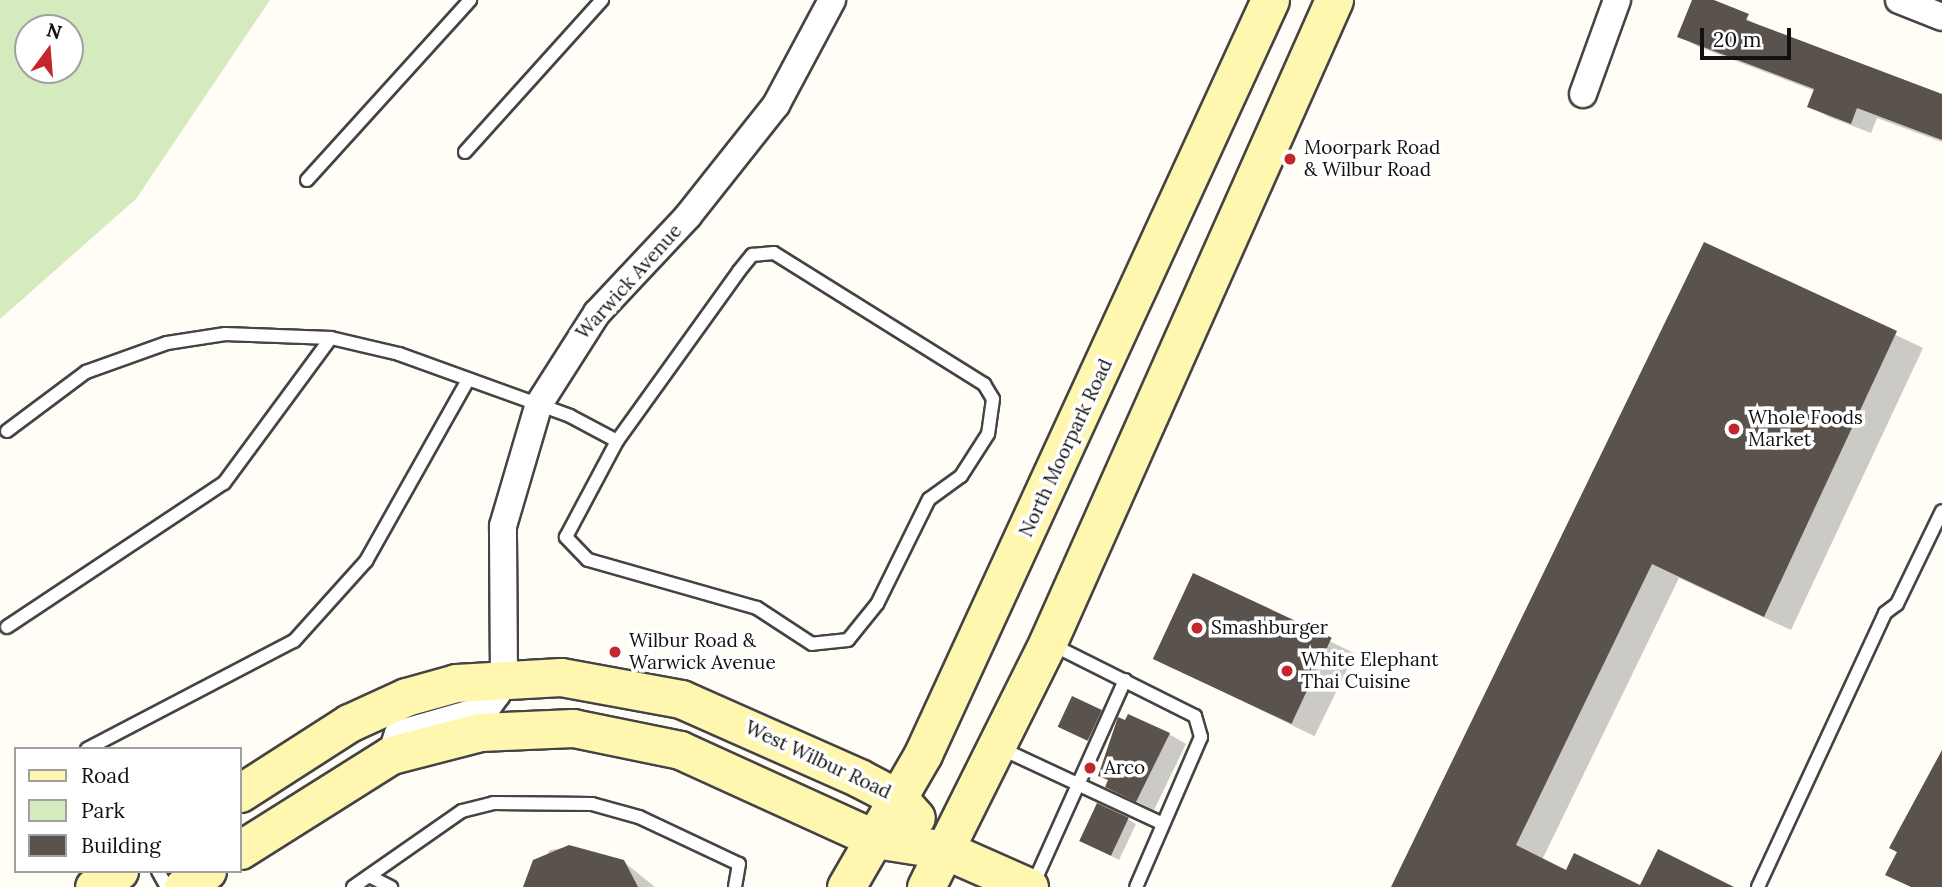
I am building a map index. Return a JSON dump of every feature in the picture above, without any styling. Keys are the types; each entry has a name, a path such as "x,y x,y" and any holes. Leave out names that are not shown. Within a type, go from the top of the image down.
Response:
{"main road":[{"name":"North Moorpark Road","path":"846,887 899,799 1270,0"},
{"path":"926,887 1048,642 1334,0"},
{"name":"West Wilbur Road","path":"242,792 349,723 406,697 504,678 598,679 681,699 899,799 945,850"},
{"path":"242,849 391,755 505,730 625,735 680,750 874,839 945,850 1030,887"},
{"path":"94,887 116,873"},
{"path":"183,887 204,873"}],"street":[{"name":"Warwick Avenue","path":"504,678 503,526 539,404 597,313 688,216 776,105 832,0"},
{"path":"1583,94 1618,0"},
{"path":"1899,0 1942,17"},
{"path":"391,755 398,734 486,709 504,678"}],"lane":[{"path":"307,180 470,0"},
{"path":"466,152 602,0"},
{"path":"774,253 984,384 993,400 988,434 961,476 929,499 877,604 848,640 825,643 812,644 757,608 588,560 568,546 569,524 617,442 752,255 774,253"},
{"path":"7,431 86,372 167,343 225,334 331,338 539,404 617,442"},
{"path":"7,627 224,483 331,338"},
{"path":"91,747 294,640 366,561 468,380"},
{"path":"1758,887 1885,613 1897,604 1942,511"},
{"path":"1048,642 1195,716 1201,737 1136,887"},
{"path":"1030,887 1125,680"},
{"path":"996,746 1163,824"},
{"path":"353,887 462,811 493,803 592,804 639,817 730,857 741,873 735,887"},
{"path":"369,876 391,887"}],"green space":[{"path":"0,0 270,0 136,199 0,319"}],"building":[{"path":"1692,0 1714,0 1749,14 1746,20 1942,94 1942,140 1857,108 1851,124 1807,107 1814,89 1677,37"},
{"name":"Whole Foods Market","path":"1704,242 1897,331 1764,617 1652,564 1516,845 1566,870 1574,853 1640,885 1658,849 1734,887 1391,887"},
{"path":"1193,573 1332,638 1292,724 1153,659"},
{"path":"1072,696 1102,710 1088,741 1058,727"},
{"path":"1128,714 1170,733 1136,802 1105,787 1108,780 1098,776 1118,717 1125,720"},
{"path":"1942,750 1942,887 1911,887 1885,875 1897,852 1889,848"},
{"path":"1097,803 1129,818 1111,856 1079,841"},
{"path":"569,845 624,860 638,887 523,887 533,860"}],"place":[{"name":"Moorpark Road & Wilbur Road","path":"1290,159"},
{"name":"Whole Foods Market","path":"1734,429"},
{"name":"Smashburger","path":"1197,628"},
{"name":"Wilbur Road & Warwick Avenue","path":"615,652"},
{"name":"White Elephant Thai Cuisine","path":"1287,671"},
{"name":"Arco","path":"1090,768"}]}
